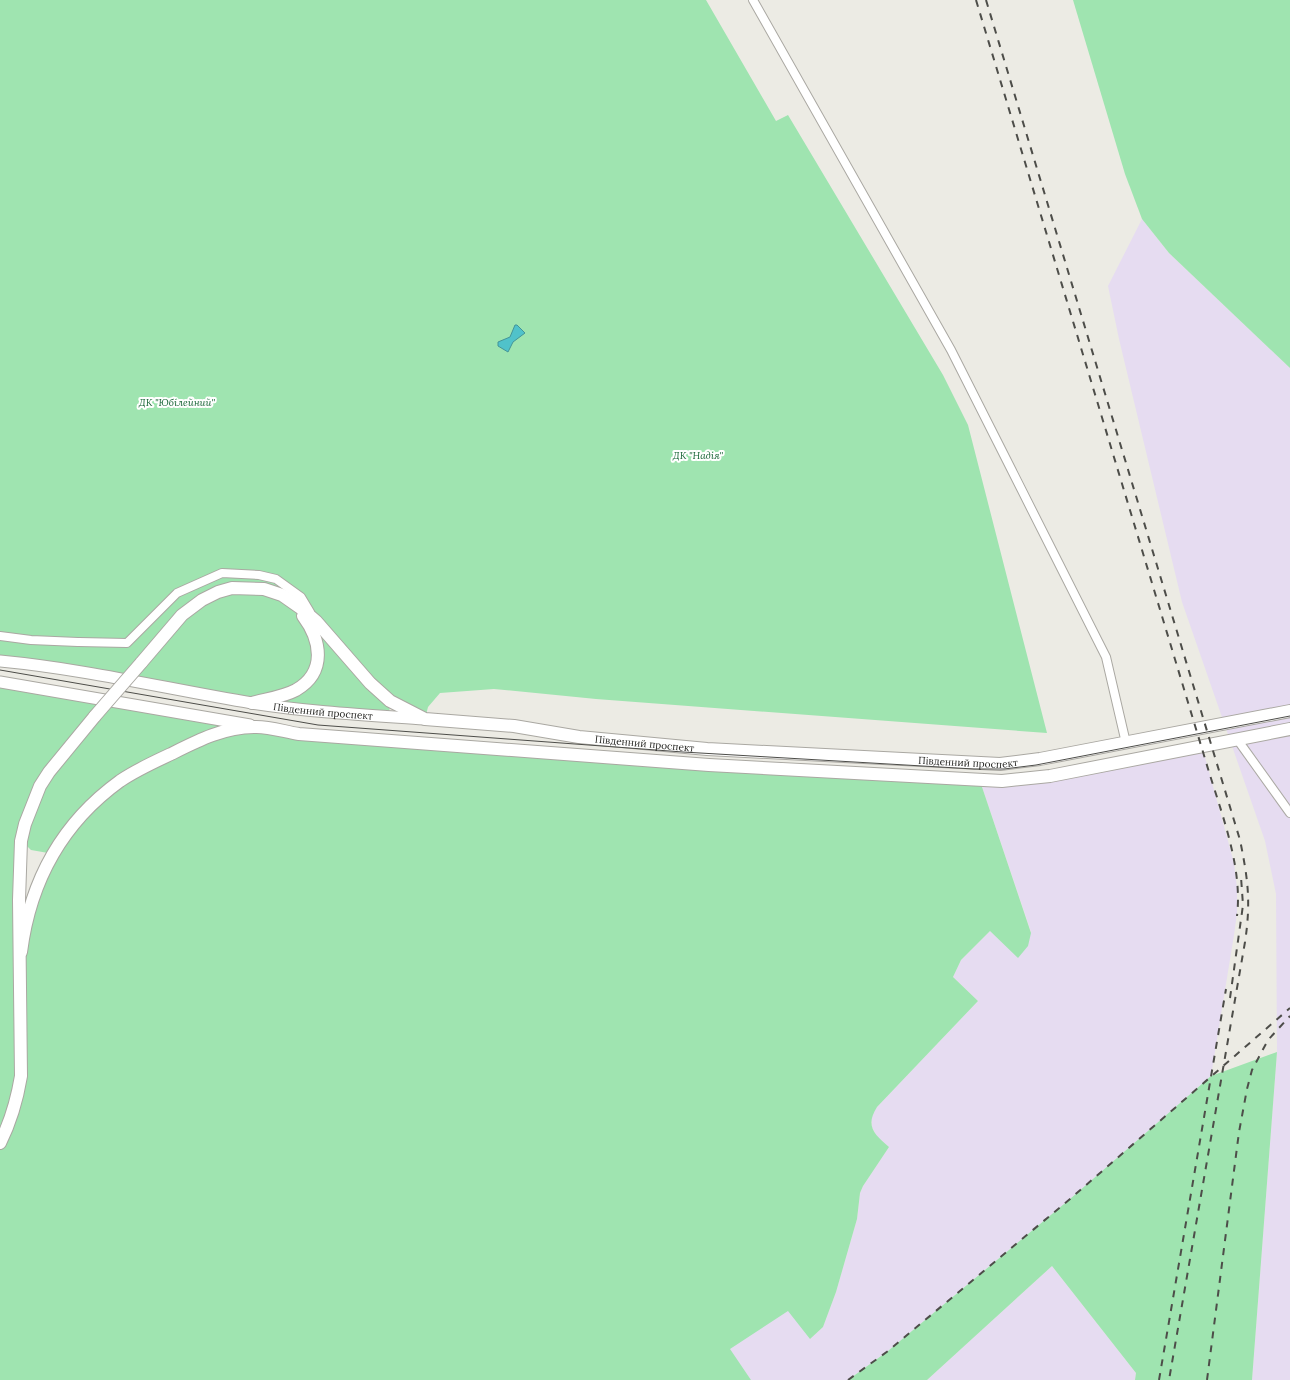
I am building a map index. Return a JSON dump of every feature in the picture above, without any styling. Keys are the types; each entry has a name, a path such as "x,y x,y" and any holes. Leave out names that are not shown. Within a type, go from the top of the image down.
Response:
{"main road":[{"path":"0,1144 8,1128 17,1100 21,1076 20,885 21,841 25,824 40,786 63,754 182,615 209,596 226,590 240,588 270,590 282,595 316,622 370,683 390,701 425,719"},
{"path":"252,703 280,696 296,690 306,682 315,668 318,649 315,635 299,611 282,595"},
{"name":"Південний проспект","path":"0,661 41,665 94,673 252,703 301,710 514,726 579,737 707,749 969,763 1023,762 1126,744 1290,711"},
{"name":"Південний проспект","path":"0,682 299,734 709,765 1002,781 1050,776 1290,729"},
{"path":"21,952 26,921 32,898 40,880 65,837 88,808 120,782 186,746 222,732 255,726"}],"street":[{"path":"753,0 951,350 1106,657 1126,744"},
{"path":"0,636 31,640 127,643 177,593 222,573 259,575 276,579 301,597 316,622"},
{"path":"1237,739 1290,813"}],"shaded area":[{"path":"1142,219 1169,253 1290,368 1290,1380 1252,1380 1277,1052 1276,894 1265,841 1182,602 1119,339 1108,286"},
{"path":"1202,746 1234,863 1237,888 1237,913 1234,935 1211,1076 1070,1199 888,1351 848,1380 751,1380 729,1349 789,1310 810,1339 823,1327 836,1292 857,1219 860,1193 889,1147 877,1137 872,1127 871,1117 877,1107 978,1001 953,977 961,960 990,931 1018,957 1031,932 980,781 1002,781"},
{"path":"1052,1266 1136,1373 1135,1380 927,1380"}],"green space":[{"path":"0,0 706,0 776,121 788,115 943,375 968,425 1047,733 596,699 494,689 440,693 428,707 425,719 390,701 389,717 301,710 0,661"},
{"path":"1073,0 1290,0 1290,368 1169,253 1142,219 1125,174"},
{"path":"0,682 299,734 980,781 1031,933 1028,946 1018,958 990,931 961,960 953,977 978,1001 877,1107 873,1114 872,1125 875,1134 889,1147 860,1193 857,1219 836,1292 823,1327 810,1339 788,1311 730,1349 751,1380 0,1380","holes":["22,841 31,850 54,854 20,932"]},
{"path":"1277,1052 1252,1380 1135,1380 1136,1373 1052,1266 927,1380 848,1380 888,1351 1070,1199 1211,1076"}],"water":[{"path":"515,325 517,325 525,333 513,342 508,352 498,346 498,342 510,337"}],"tram line":[{"path":"0,670 318,725 683,752 974,769 1004,769 1036,765 1290,716"}],"railway":[{"path":"976,0 1224,818 1237,877 1237,916"},
{"path":"986,0 1240,840 1247,879 1248,915 1245,942 1169,1380"},
{"path":"1230,998 1243,905 1241,877"},
{"path":"1159,1380 1226,989"},
{"path":"848,1380 888,1351 1070,1199 1290,1008"},
{"path":"1207,1380 1239,1132 1247,1089 1252,1070 1268,1040 1290,1016"}],"park label":[{"name":"ДК \"Юбілейний\"","path":"177,402"},
{"name":"ДК \"Надія\"","path":"698,455"}]}
